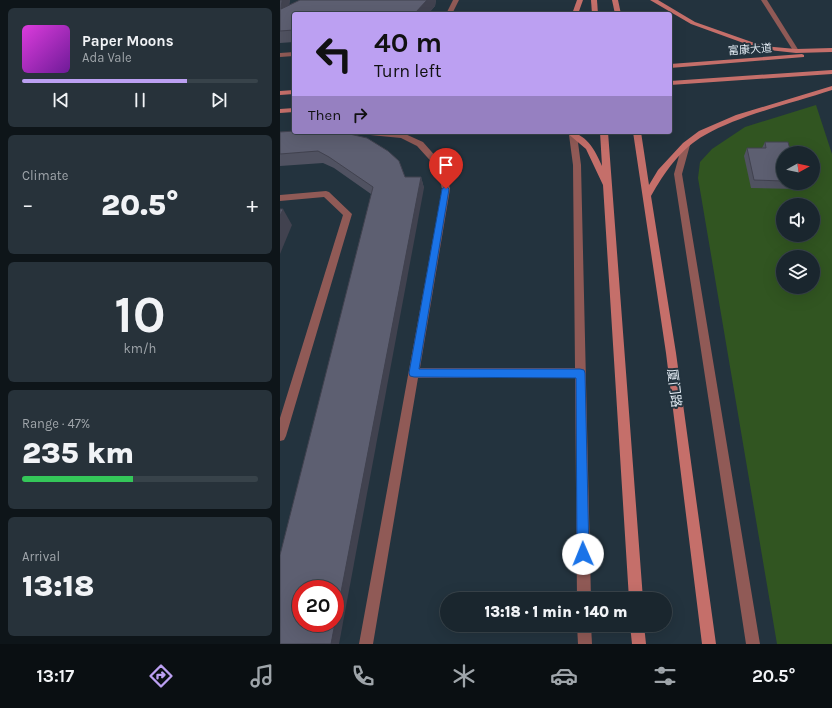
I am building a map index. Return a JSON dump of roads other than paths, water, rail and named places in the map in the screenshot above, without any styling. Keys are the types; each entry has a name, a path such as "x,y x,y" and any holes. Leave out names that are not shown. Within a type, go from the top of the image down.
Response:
{"street":[{"path":"576,12 580,0"},
{"path":"594,0 595,12"},
{"path":"615,0 618,12"},
{"path":"652,0 693,23 762,48 796,51 832,50"},
{"name":"富康大道","path":"672,66 832,54"},
{"path":"672,83 832,72"},
{"path":"646,196 661,172 686,145 702,133 739,117 832,88"},
{"path":"280,93 292,92"},
{"path":"280,110 292,110"},
{"path":"572,134 589,146 609,188"},
{"path":"604,134 636,592"},
{"name":"厦门路","path":"637,134 671,353 709,644"},
{"path":"638,632 639,644"}],"lane":[{"path":"450,12 456,0"},
{"path":"764,0 796,51"},
{"path":"280,55 292,54"},
{"path":"366,644 446,189 441,167 420,144 403,136 392,134"},
{"path":"571,134 577,165 584,592"},
{"path":"686,145 678,174 753,644"},
{"path":"280,198 326,194 348,214 280,436"},
{"path":"414,373 580,373"},
{"path":"584,632 585,644"}]}
